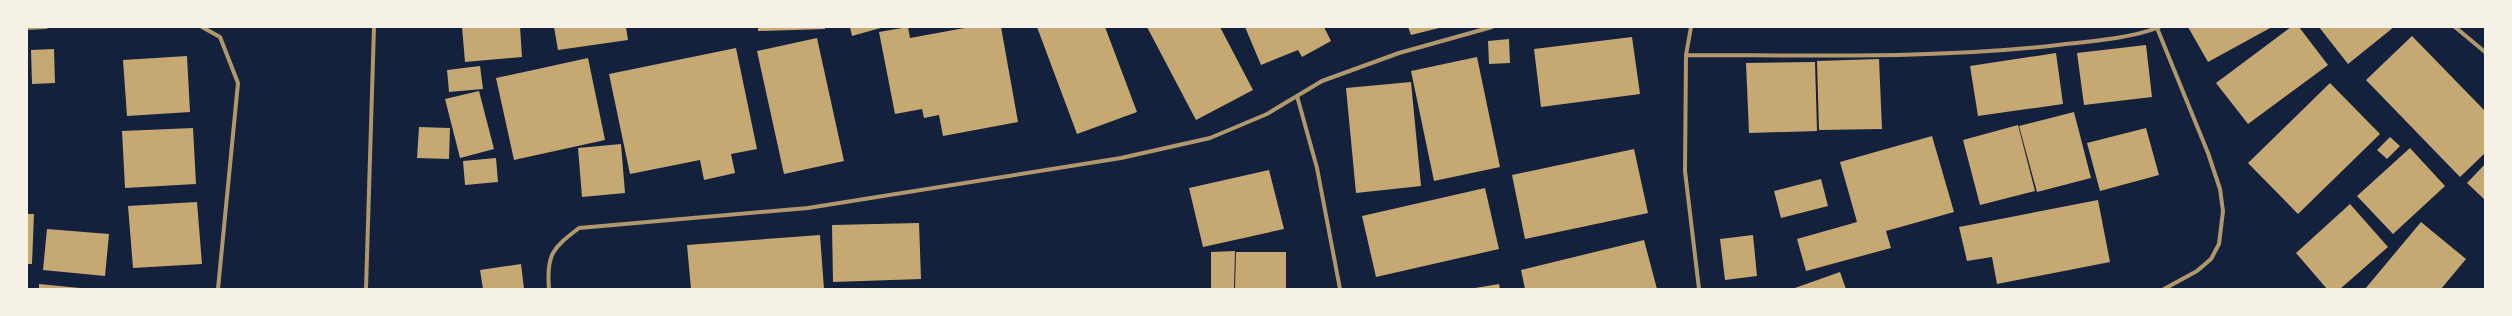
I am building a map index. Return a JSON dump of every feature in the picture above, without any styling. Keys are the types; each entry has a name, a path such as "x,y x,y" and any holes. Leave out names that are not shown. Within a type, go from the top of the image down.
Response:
{"street":[{"path":"27,28 46,27"},
{"path":"202,27 220,37 238,83 218,289"},
{"path":"366,289 374,27"},
{"path":"549,289 547,270 555,247 579,228 808,208 1121,158 1210,138 1267,114 1322,81 1399,53 1492,27"},
{"path":"1691,27 1686,55 1685,171 1699,289"},
{"path":"2455,27 2485,52"},
{"path":"1686,55 1831,56 2010,51 2098,41 2158,28 2208,153 2220,189 2223,211 2219,244 2211,259 2197,271 2164,289"},
{"path":"1297,96 1317,168 1340,289"}],"building":[{"path":"462,27 520,27 522,57 465,62"},
{"path":"554,27 626,27 628,40 558,50"},
{"path":"758,27 825,27 825,29 758,31"},
{"path":"850,27 884,27 852,36"},
{"path":"908,27 910,38 970,27 1001,27 1018,122 943,136 939,115 924,118 922,109 895,114 879,32"},
{"path":"1037,27 1105,27 1137,112 1077,134"},
{"path":"1147,27 1220,27 1253,90 1196,120"},
{"path":"1245,27 1324,27 1331,41 1302,57 1298,50 1261,65"},
{"path":"1408,27 1439,27 1439,28 1411,35"},
{"path":"2188,27 2272,27 2208,62"},
{"path":"2291,27 2299,27 2328,65 2248,124 2216,83"},
{"path":"2319,27 2394,27 2348,64"},
{"path":"2412,36 2485,111 2485,153 2460,177 2366,80"},
{"path":"1632,37 1640,94 1541,107 1534,49"},
{"path":"817,38 844,161 784,174 757,51"},
{"path":"1509,39 1510,63 1489,64 1488,41"},
{"path":"2146,45 2152,97 2084,105 2077,53"},
{"path":"736,48 757,149 731,154 735,173 704,180 700,160 630,174 609,74"},
{"path":"54,49 55,83 32,84 31,50"},
{"path":"2056,53 2063,104 1978,116 1970,66"},
{"path":"187,56 190,112 127,116 123,60"},
{"path":"1477,57 1500,167 1434,181 1411,71"},
{"path":"588,58 605,140 514,160 496,78"},
{"path":"1879,59 1882,129 1819,130 1817,61"},
{"path":"1815,62 1817,131 1749,133 1746,63"},
{"path":"480,66 483,89 449,92 447,70"},
{"path":"1411,82 1421,186 1356,193 1346,88"},
{"path":"2330,83 2380,134 2298,214 2248,163"},
{"path":"479,91 494,149 460,158 445,99"},
{"path":"2074,112 2091,178 2037,192 2019,126"},
{"path":"2018,125 2035,191 1980,205 1963,140"},
{"path":"419,127 450,128 449,159 417,158"},
{"path":"193,128 196,184 125,188 122,131"},
{"path":"2146,128 2159,175 2100,191 2087,143"},
{"path":"1932,136 1954,212 1886,231 1891,248 1806,271 1797,239 1857,222 1840,162"},
{"path":"2390,137 2400,146 2387,159 2377,150"},
{"path":"621,144 625,193 582,197 578,148"},
{"path":"2410,148 2445,186 2393,234 2357,196"},
{"path":"1634,149 1648,213 1525,239 1512,175"},
{"path":"496,158 498,182 465,185 463,161"},
{"path":"2485,164 2485,200 2467,183"},
{"path":"1269,170 1284,229 1203,247 1189,188"},
{"path":"1821,179 1828,206 1781,218 1774,191"},
{"path":"1485,188 1499,249 1376,277 1362,216"},
{"path":"2098,200 2110,262 1997,284 1992,257 1967,261 1959,227"},
{"path":"197,202 202,264 133,268 128,206"},
{"path":"2350,204 2388,247 2340,289 2327,289 2296,253"},
{"path":"27,214 34,214 32,264 27,264"},
{"path":"2421,222 2466,259 2441,289 2365,289"},
{"path":"919,223 921,279 833,282 832,225"},
{"path":"47,229 109,234 105,276 43,270"},
{"path":"820,235 824,289 691,289 687,245"},
{"path":"1753,235 1757,276 1725,280 1720,239"},
{"path":"1644,240 1657,289 1525,289 1521,270"},
{"path":"1235,251 1234,289 1211,289 1211,252"},
{"path":"1236,252 1286,252 1286,289 1235,289"},
{"path":"521,264 524,289 483,289 480,270"},
{"path":"1840,272 1846,289 1792,289"},
{"path":"39,284 80,288 80,289 39,289"},
{"path":"1499,284 1500,289 1475,289 1475,288"}]}
